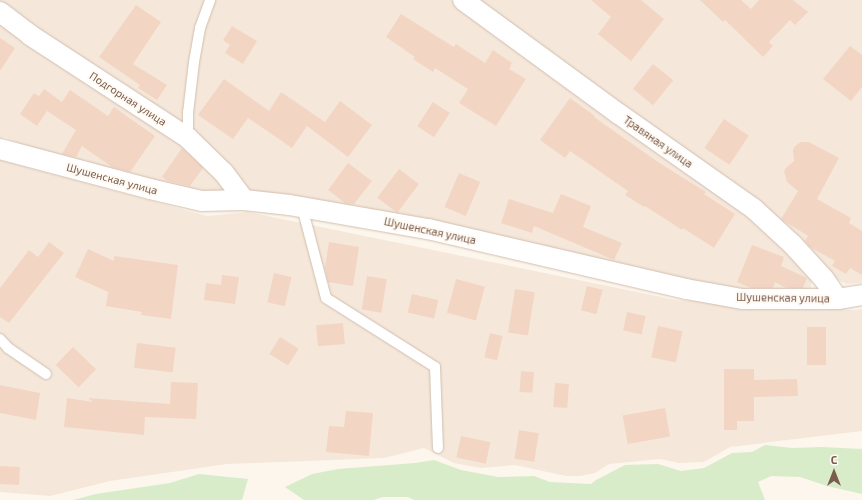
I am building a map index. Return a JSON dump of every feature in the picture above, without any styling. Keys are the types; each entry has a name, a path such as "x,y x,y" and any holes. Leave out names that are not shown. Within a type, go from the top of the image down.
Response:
{"street":[{"name":"Травяная улица","path":"463,0 619,114 754,209 793,245 824,279 838,299"},
{"name":"Подгорная улица","path":"0,12 30,35 188,138 224,173 244,200"},
{"name":"Шушенская улица","path":"0,149 150,189 202,201 244,200 302,207 428,229 678,288 742,299 838,299 862,295"}],"lane":[{"path":"188,138 188,113 194,62 200,28 210,0"},
{"path":"302,207 326,298 435,367 438,448"},
{"path":"0,340 8,348 46,374"}],"shaded area":[{"path":"0,0 451,0 740,205 809,275 812,281 810,292 747,296 196,197 58,161 5,137 0,138"},
{"path":"470,0 862,0 862,283 846,284 838,280"},
{"path":"0,160 207,216 248,212 676,300 855,310 862,309 862,431 730,447 704,462 679,463 660,459 609,464 595,473 580,476 566,476 515,465 481,468 454,463 424,448 384,458 227,464 110,481 50,496 0,492"}],"green space":[{"path":"765,445 792,448 822,447 862,449 862,494 827,486 800,477 771,476 758,482 765,500 414,500 408,497 383,497 373,500 304,500 285,487 312,474 338,469 415,463 434,460 461,470 498,477 534,476 550,482 591,484 625,465 658,464 681,471 704,468 732,453 752,452"},
{"path":"199,474 248,479 242,500 73,500 96,494 170,483"}],"building":[{"path":"591,0 641,0 664,19 631,61 598,34 611,17"},
{"path":"700,0 741,0 751,9 759,0 793,0 808,12 795,25 790,20 769,42 773,46 763,57 725,20 723,22"},
{"path":"136,5 161,22 133,64 167,85 157,100 138,88 140,85 99,57"},
{"path":"401,14 454,47 456,44 485,63 493,50 512,63 509,69 526,79 496,126 459,103 468,89 435,68 433,72 413,59 415,57 386,37"},
{"path":"232,26 257,41 243,64 225,53 230,45 223,40"},
{"path":"0,38 15,48 0,71"},
{"path":"850,46 862,55 862,87 851,101 823,79"},
{"path":"653,64 673,80 653,105 633,89"},
{"path":"224,79 269,111 281,92 325,122 340,101 372,125 348,157 307,126 292,148 248,118 233,139 198,115"},
{"path":"44,89 62,102 70,90 108,116 114,107 155,136 130,172 112,167 82,146 76,157 62,154 76,130 47,111 37,126 20,114 34,93 39,96"},
{"path":"570,98 595,116 594,117 658,162 706,192 704,194 735,214 714,248 683,228 682,230 625,195 628,191 570,151 565,158 540,140"},
{"path":"433,102 450,113 434,137 417,126"},
{"path":"724,119 749,136 729,165 704,148"},
{"path":"801,142 809,142 839,158 817,199 851,218 849,223 862,231 862,275 850,268 846,274 832,266 835,261 810,247 805,241 808,236 781,219 798,191 787,182 784,171 794,161 793,150 795,146"},
{"path":"182,148 203,168 190,186 168,181 162,177"},
{"path":"348,163 372,181 354,204 345,203 328,190"},
{"path":"399,169 419,184 397,213 377,198"},
{"path":"459,173 480,182 466,216 445,207"},
{"path":"561,194 591,206 583,227 622,243 614,260 534,226 532,233 501,223 509,199 553,213"},
{"path":"49,242 64,253 9,323 0,317 0,288 29,250 38,257"},
{"path":"329,242 359,247 353,286 328,282 325,267"},
{"path":"752,245 784,257 781,266 807,278 803,288 786,288 775,282 773,288 751,288 737,282"},
{"path":"88,249 114,261 114,256 178,265 171,319 141,315 142,312 106,306 108,292 75,277"},
{"path":"274,273 292,277 285,306 267,302"},
{"path":"222,275 239,277 235,304 204,300 206,283 221,285"},
{"path":"367,276 387,279 381,313 362,310"},
{"path":"456,279 485,287 476,321 447,313"},
{"path":"587,286 603,290 596,314 581,310"},
{"path":"515,289 535,292 528,336 508,332"},
{"path":"412,294 438,300 434,319 408,313"},
{"path":"627,312 646,316 642,335 623,331"},
{"path":"343,323 345,344 318,346 316,325"},
{"path":"658,326 682,331 676,362 651,357"},
{"path":"807,327 826,327 826,365 807,365"},
{"path":"490,333 503,336 497,360 484,357"},
{"path":"280,337 299,349 288,366 269,354"},
{"path":"137,343 176,348 173,373 134,368"},
{"path":"73,347 96,369 79,387 56,365"},
{"path":"724,369 754,369 754,380 797,379 798,396 754,397 754,421 737,421 737,430 724,430"},
{"path":"521,371 534,372 533,393 520,392"},
{"path":"171,382 198,383 196,419 145,417 144,435 64,427 67,398 93,402 88,398 170,404"},
{"path":"555,383 569,384 567,408 553,407"},
{"path":"0,385 40,393 36,420 0,413"},
{"path":"665,408 670,437 628,444 623,415"},
{"path":"346,411 373,413 369,456 326,452 329,426 344,427"},
{"path":"519,430 539,433 534,462 514,459"},
{"path":"461,436 490,442 486,464 456,458"},
{"path":"0,466 20,467 19,485 0,484"}]}
